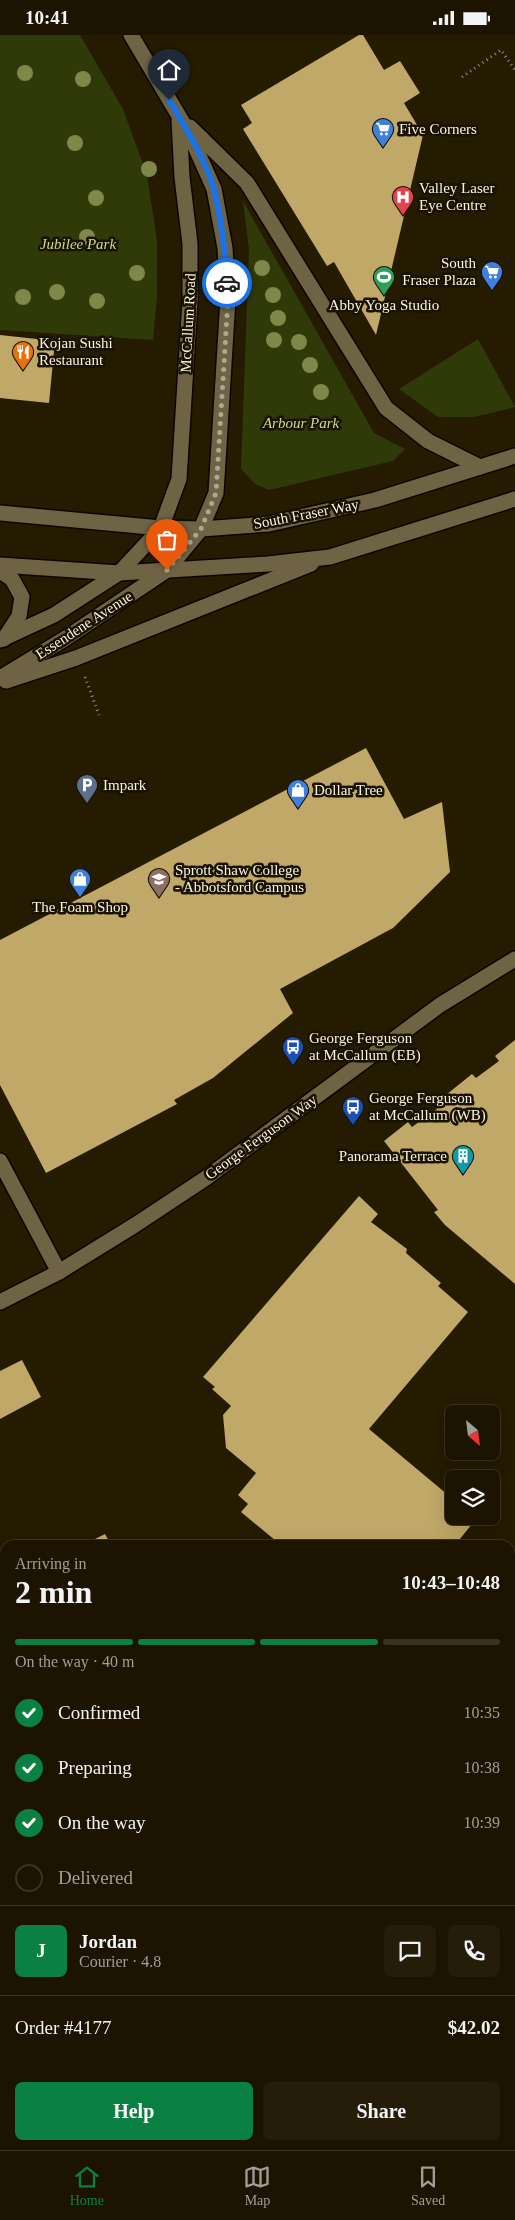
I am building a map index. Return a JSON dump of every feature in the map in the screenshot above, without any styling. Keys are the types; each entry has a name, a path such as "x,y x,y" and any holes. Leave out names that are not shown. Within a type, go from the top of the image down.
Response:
{"main road":[{"name":"McCallum Road","path":"131,35 179,116 214,189 225,247 228,299 216,493 201,529 167,570"},
{"name":"McCallum Road","path":"161,528 179,479 190,301 190,244 182,177 179,116"},
{"path":"179,116 247,183 386,408 428,441 480,467"},
{"name":"South Fraser Way","path":"0,513 161,528 201,529 278,522 375,500 515,456"},
{"path":"0,683 76,658 330,557 515,499"},
{"name":"Essendene Avenue","path":"2,639 54,615 119,573 161,528"},
{"path":"0,565 119,573 330,557"},
{"name":"Essendene Avenue","path":"0,678 66,638 167,570"},
{"path":"0,571 12,579 22,597 19,615 2,639"},
{"name":"George Ferguson Way","path":"0,1302 59,1272 206,1178 440,1005 515,959"},
{"path":"0,1161 59,1272"}],"path":[{"path":"462,77 501,50 515,70"},
{"path":"82,670 99,715"}],"green space":[{"name":"Jubilee Park","path":"0,35 80,35 123,109 147,175 157,240 157,296 153,340 0,330"},
{"name":"Arbour Park","path":"243,201 374,433 405,449 393,461 269,490 255,484 241,469 249,249"},
{"path":"478,339 515,407 474,417 438,417 399,389"}],"building":[{"path":"359,35 363,35 384,70 400,61 420,93 404,103 423,135 376,335 334,262 327,266 243,129 252,123 241,105"},
{"path":"0,335 55,341 49,403 0,398"},
{"path":"366,748 404,819 442,802 450,872 393,928 280,989 293,1013 213,1078 174,1100 177,1104 46,1173 0,1085 0,940"},
{"name":"Panorama Terrace","path":"515,1040 515,1284 445,1225 434,1212 438,1210 384,1141 408,1122 412,1127 445,1103 441,1099 472,1074 476,1078 499,1061 495,1056"},
{"path":"359,1196 378,1214 371,1222 407,1249 406,1253 441,1283 438,1286 468,1312 369,1429 445,1492 445,1525 471,1525 459,1540 275,1540 241,1512 248,1504 238,1495 256,1473 226,1448 223,1415 231,1406 212,1389 215,1387 203,1377"},
{"path":"22,1360 41,1397 0,1419 0,1371"},
{"path":"105,1534 108,1540 93,1540"}],"way so far":[{"path":"167,570 201,529 216,493 228,299 227,283"}],"place":[{"name":"Five Corners","path":"383,148"},
{"name":"Valley Laser Eye Centre","path":"403,216"},
{"name":"South Fraser Plaza","path":"492,291"},
{"name":"Abby Yoga Studio","path":"384,296"},
{"name":"Kojan Sushi Restaurant","path":"23,371"},
{"name":"Impark","path":"87,804"},
{"name":"Dollar Tree","path":"298,809"},
{"name":"The Foam Shop","path":"80,898"},
{"name":"Sprott Shaw College - Abbotsford Campus","path":"159,898"},
{"name":"George Ferguson at McCallum (EB)","path":"293,1066"},
{"name":"George Ferguson at McCallum (WB)","path":"353,1126"},
{"name":"Panorama Terrace","path":"463,1175"}],"route":[{"path":"169,100 189,133 214,189 225,247 227,283"}]}
